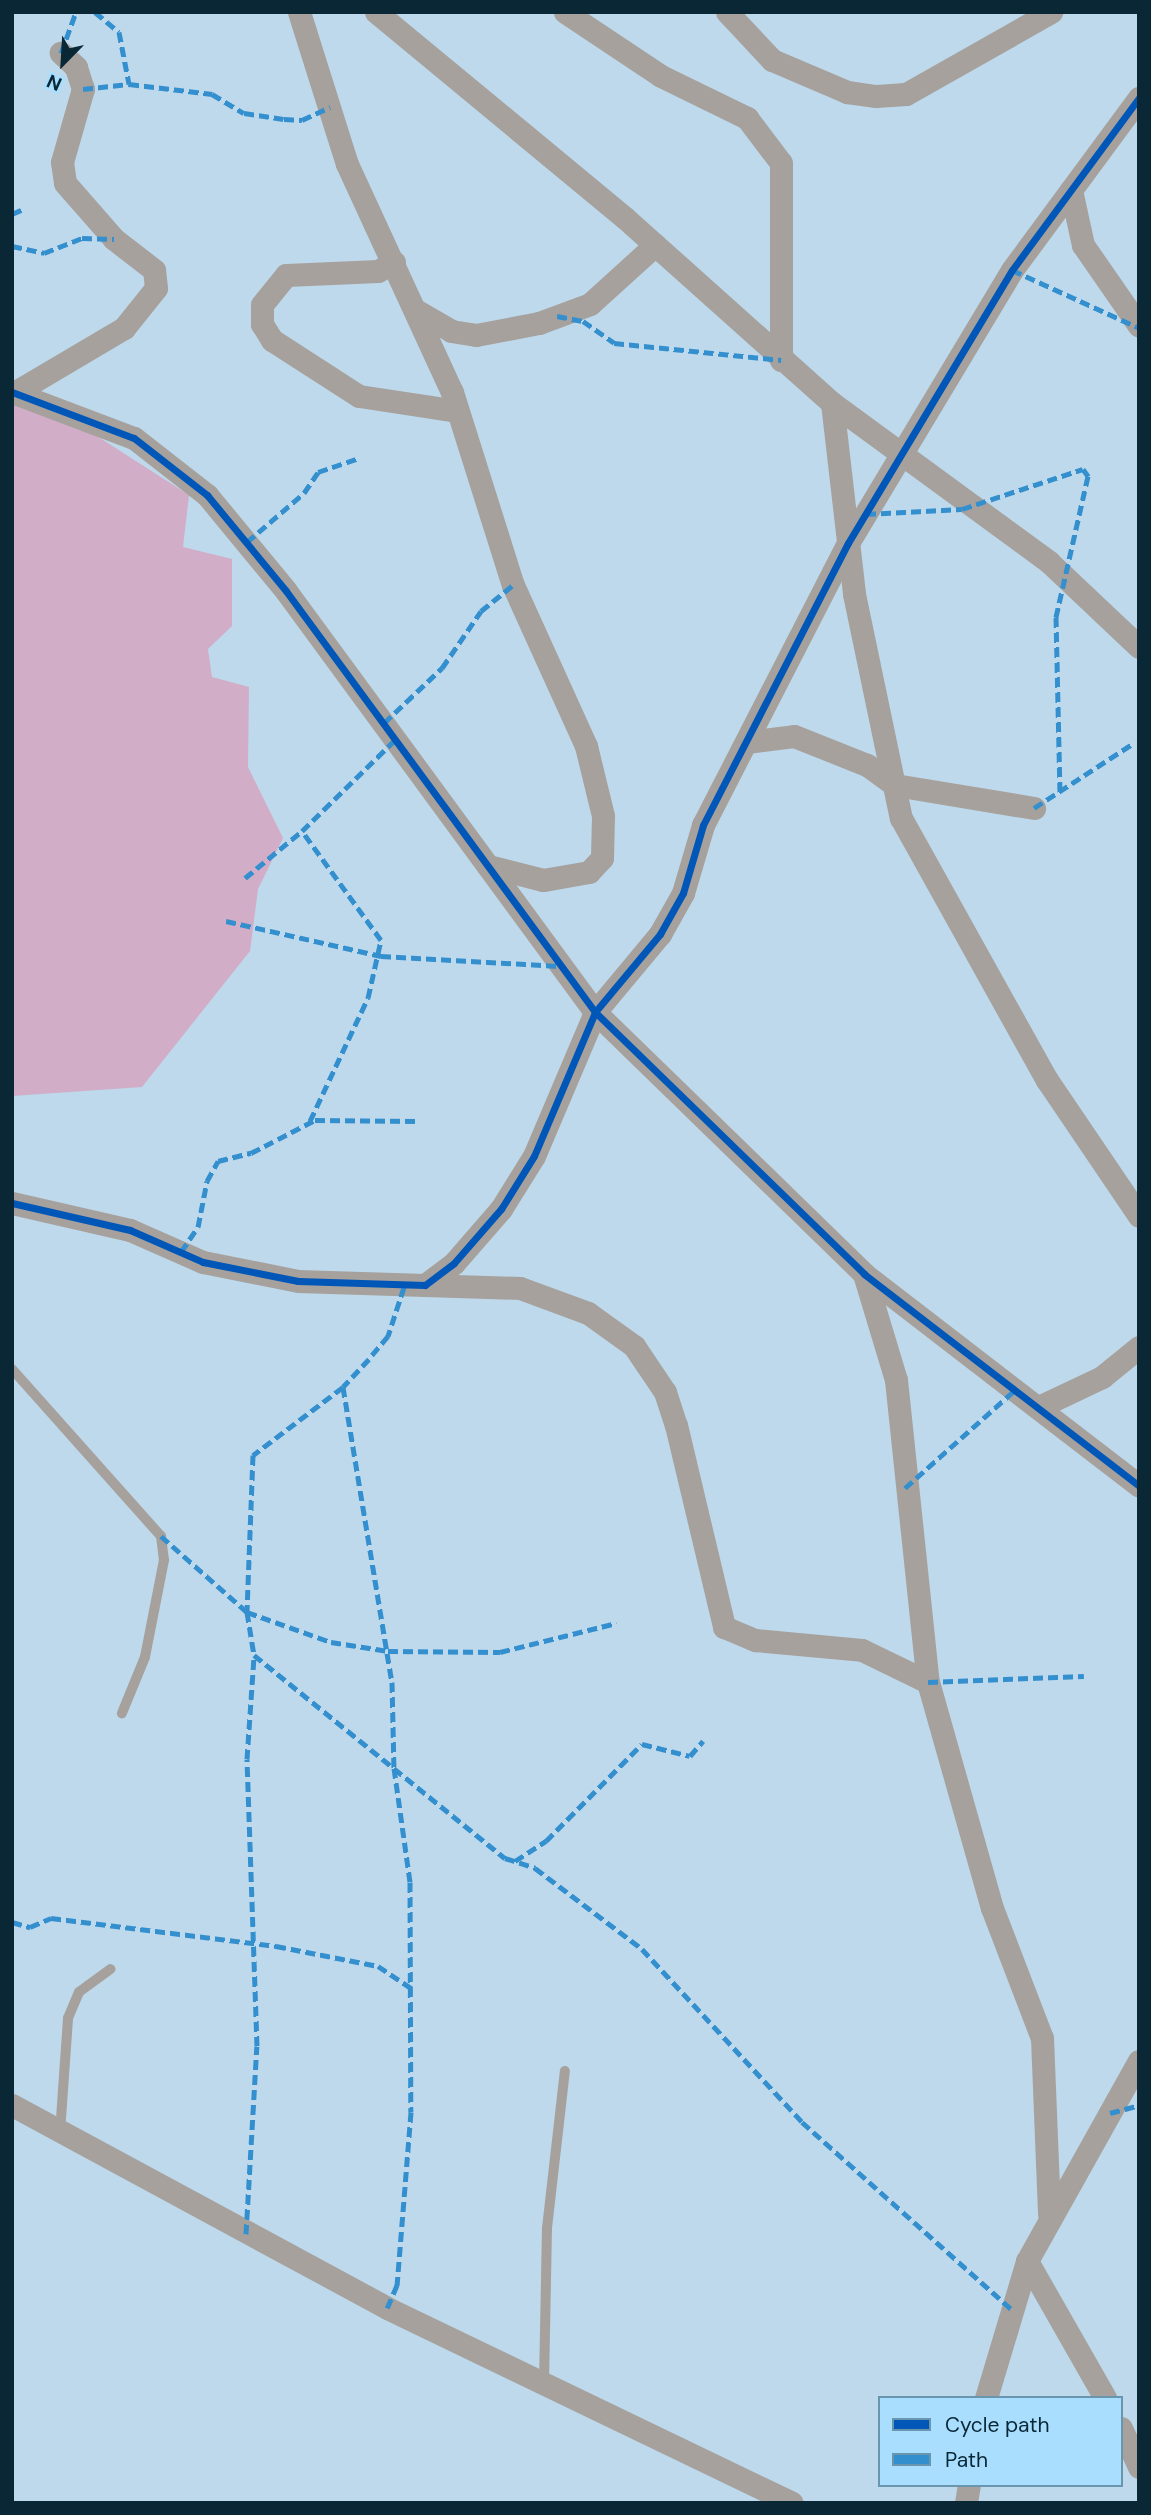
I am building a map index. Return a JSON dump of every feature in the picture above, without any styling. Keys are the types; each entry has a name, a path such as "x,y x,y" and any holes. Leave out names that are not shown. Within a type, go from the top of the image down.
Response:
{"street":[{"path":"299,12 347,164 417,311 457,411 524,615 586,746 603,816 602,858 589,873 543,880 488,866"},
{"path":"376,12 655,245 832,404 1049,562 1139,647"},
{"path":"565,12 661,76 747,118 782,163 781,360"},
{"path":"727,12 772,60 847,92 876,96 906,94 1051,12"},
{"path":"13,393 124,328 156,288 154,270 114,239 65,183 62,162 83,89 82,77 61,53"},
{"path":"425,1286 502,1209 534,1156 595,1012 660,934 683,893 703,825 848,543 904,455 995,296 1139,98"},
{"path":"1071,190 1083,245 1139,326"},
{"path":"417,311 451,331 476,335 539,323 590,304 655,245"},
{"path":"394,262 378,271 286,275 262,305 262,324 272,340 359,396 457,411"},
{"path":"13,393 134,438 207,495 294,602 595,1012 864,1274 1041,1406 1139,1486"},
{"path":"832,404 848,543 895,785 914,847 1047,1080 1139,1216"},
{"path":"746,742 794,736 867,765 895,785 1034,808"},
{"path":"12,1203 130,1230 203,1262 298,1282 520,1288 588,1312 634,1346 673,1414 724,1627 755,1640 862,1650 928,1682"},
{"path":"864,1274 896,1380 928,1682 992,1908 1042,2038 1049,2214"},
{"path":"1041,1406 1102,1377 1139,1347"},
{"path":"987,2396 1027,2261 1049,2214 1139,2061"},
{"path":"12,2105 60,2133 544,2386 792,2503"},
{"path":"1027,2261 1104,2396"},
{"path":"1123,2432 1139,2467"}],"lane":[{"path":"12,1369 162,1536 164,1560 145,1657 122,1713"},
{"path":"60,2133 68,2018 79,1992 111,1969"},
{"path":"544,2386 547,2228 565,2071"}],"shaded area":[{"path":"12,403 78,424 189,495 183,547 232,559 232,626 208,649 212,677 249,687 248,767 283,838 258,889 250,951 142,1087 12,1096"}],"marked path":[{"path":"61,53 76,12"},
{"path":"95,12 119,32 129,84"},
{"path":"83,89 129,84 212,94 244,113 284,119 302,120 330,107"},
{"path":"12,214 23,209"},
{"path":"12,246 44,253 82,238 114,239"},
{"path":"1012,270 1139,328"},
{"path":"557,316 583,321 614,343 781,360"},
{"path":"247,542 304,493 318,472 359,458"},
{"path":"866,514 962,509 1083,469 1088,476 1056,617 1060,792"},
{"path":"384,723 442,668 481,611 513,585"},
{"path":"310,1121 368,998 381,940 302,831 396,739"},
{"path":"1034,808 1132,744"},
{"path":"245,878 302,831"},
{"path":"226,921 381,956 559,966"},
{"path":"181,1252 198,1227 207,1181 218,1161 251,1153 315,1120 415,1121"},
{"path":"404,1287 388,1336 369,1359 343,1387 253,1455 247,1612 254,1655 505,1858 535,1868 642,1949 802,2122 1012,2310"},
{"path":"343,1387 392,1682 394,1768 410,1882 411,2112 397,2285 387,2308"},
{"path":"905,1488 1016,1389"},
{"path":"161,1536 247,1612 331,1642 388,1651 500,1652 616,1623"},
{"path":"246,2234 257,2046 247,1759 254,1655"},
{"path":"928,1682 1084,1676"},
{"path":"515,1861 546,1841 642,1744 690,1756 703,1741"},
{"path":"12,1922 30,1927 51,1918 276,1946 378,1966 414,1990"},
{"path":"1110,2113 1139,2105"}],"cycle path":[{"path":"12,1203 130,1230 203,1262 298,1281 425,1285 454,1263 501,1209 534,1156 595,1012 660,934 683,893 703,825 848,543 1012,270 1139,98"},
{"path":"12,392 134,438 207,495 286,591 595,1012 864,1274 1139,1486"}]}
